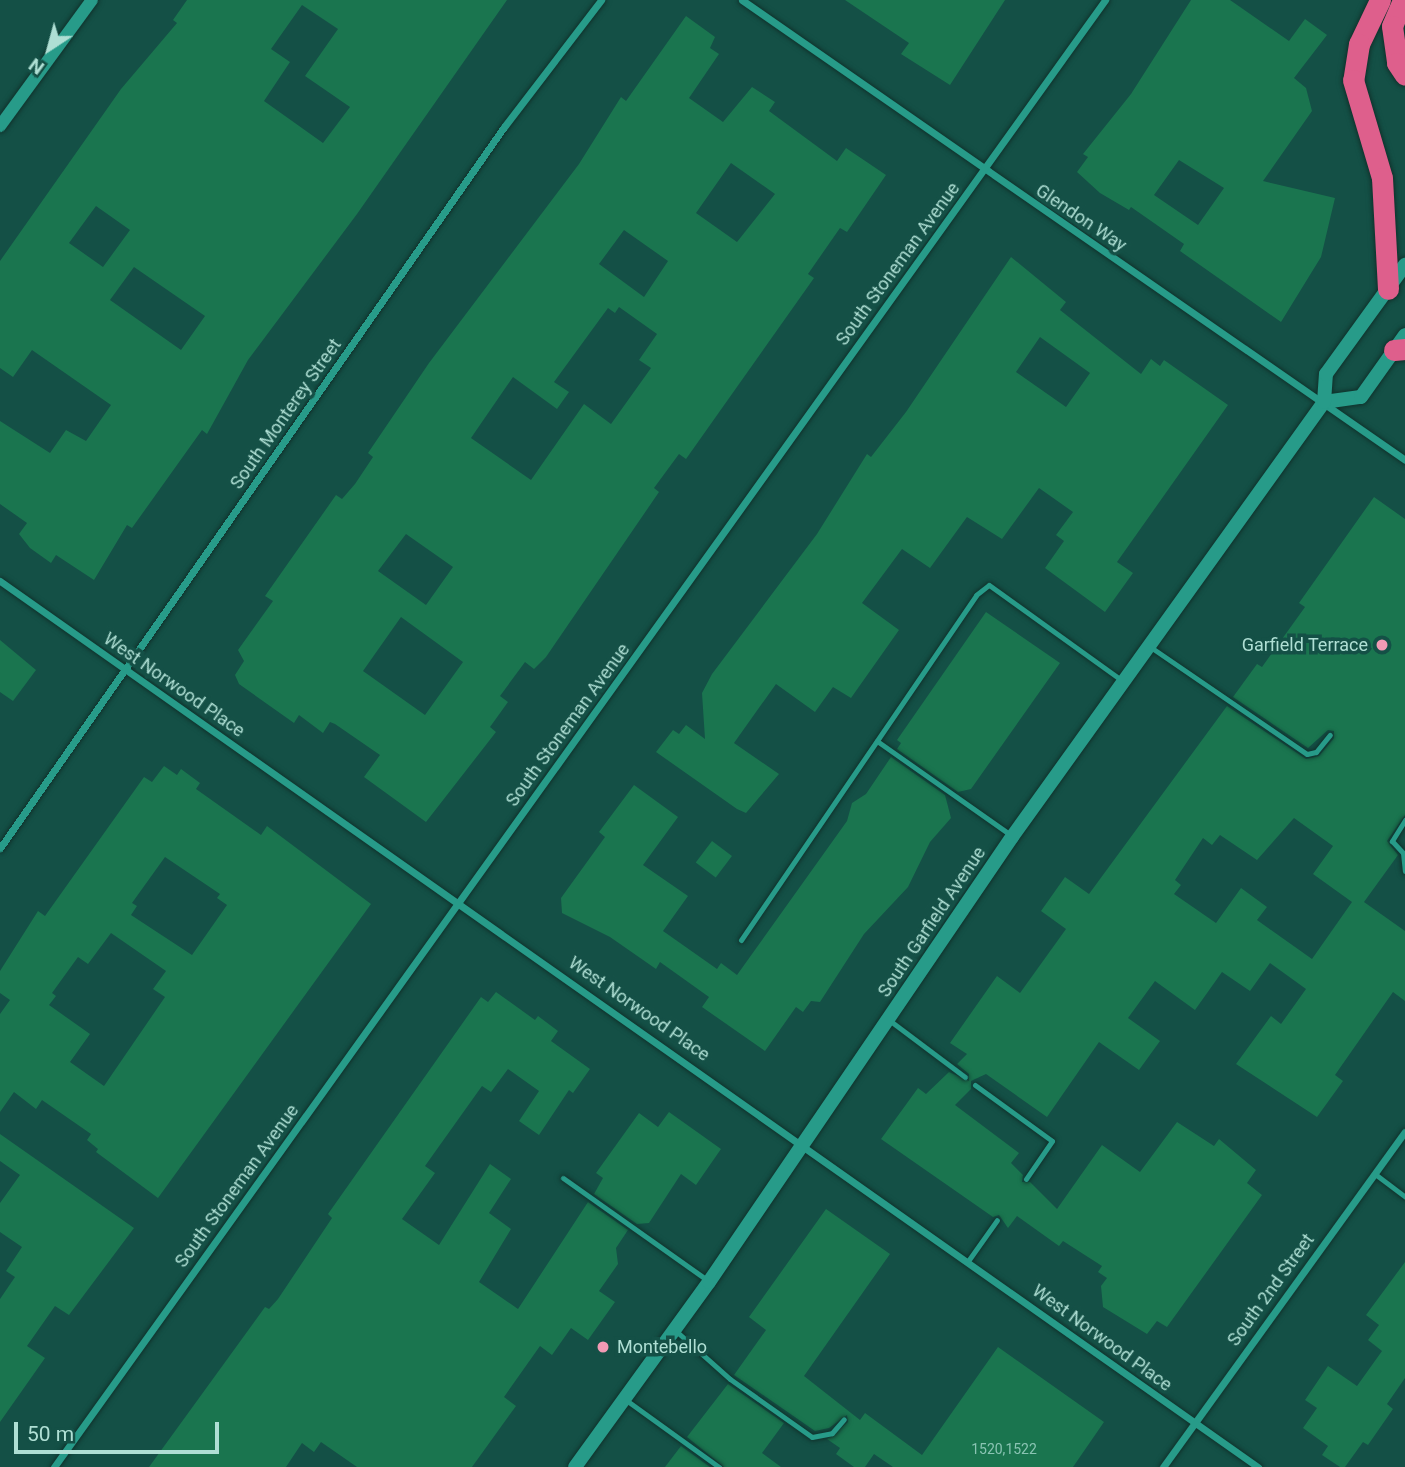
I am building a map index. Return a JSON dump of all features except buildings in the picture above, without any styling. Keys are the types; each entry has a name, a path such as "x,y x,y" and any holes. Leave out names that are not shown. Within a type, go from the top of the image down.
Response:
{"highway":[{"path":"1380,0 1359,44 1353,80 1382,178 1388,289"},
{"path":"1403,0 1392,26 1397,63 1405,75"}],"main road":[{"name":"South Garfield Avenue","path":"582,1464 1012,837 1324,402 1326,374 1405,265"},
{"path":"1324,402 1361,397 1401,345"}],"street":[{"path":"0,126 92,0"},
{"name":"South Monterey Street","path":"0,848 127,671 504,127 601,0"},
{"name":"Glendon Way","path":"742,0 986,168 1287,381 1324,402 1405,460"},
{"name":"South Stoneman Avenue","path":"54,1467 461,904 1105,0"},
{"name":"West Norwood Place","path":"0,581 1258,1467"},
{"name":"South 2nd Street","path":"1163,1467 1405,1132"}],"lane":[{"path":"741,940 976,595 989,586 1124,682"},
{"path":"1149,646 1307,754 1316,752 1330,735"},
{"path":"877,741 1012,837"},
{"path":"1405,820 1392,841 1403,853 1405,871"},
{"path":"889,1020 965,1077"},
{"path":"975,1085 1052,1140 1026,1179"},
{"path":"1375,1174 1405,1197"},
{"path":"563,1178 709,1282"},
{"path":"968,1261 997,1220"},
{"path":"673,1329 730,1379 812,1437 832,1433 844,1419"},
{"path":"626,1400 719,1467"}],"place":[{"name":"Garfield Terrace","path":"1382,645"},
{"name":"Montebello","path":"603,1347"}]}
